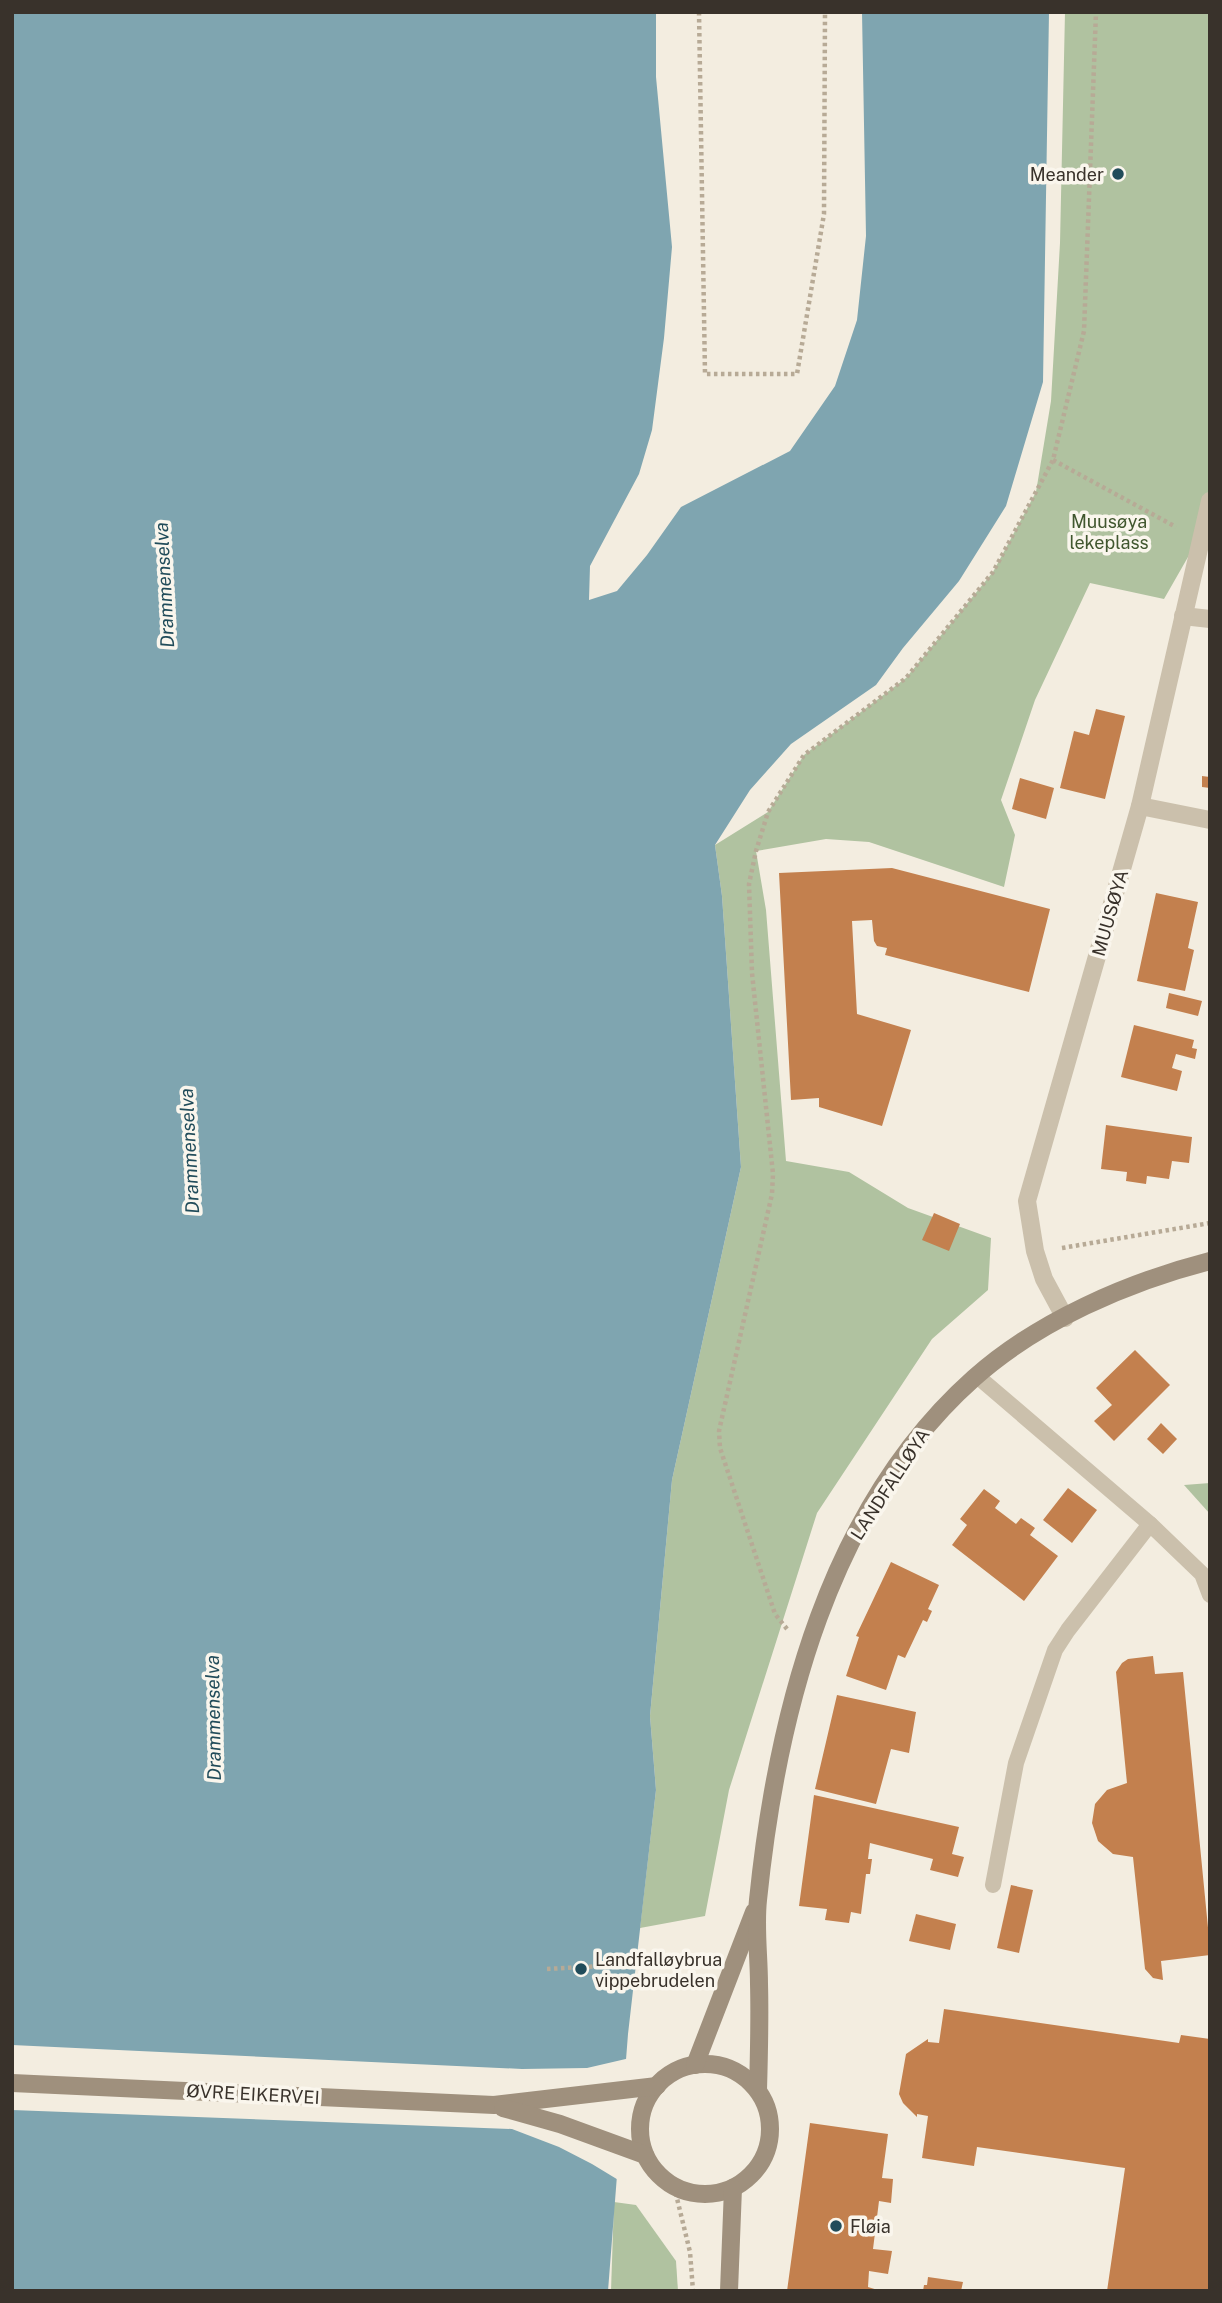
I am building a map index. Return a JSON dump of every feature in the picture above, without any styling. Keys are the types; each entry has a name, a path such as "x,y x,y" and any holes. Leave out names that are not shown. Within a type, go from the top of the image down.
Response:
{"main road":[{"name":"LANDFALLØYA","path":"758,2090 758,1902 780,1748 805,1652 840,1566 867,1514 902,1460 930,1424 976,1376 1020,1343 1129,1285 1210,1261"},
{"name":"LANDFALLØYA","path":"695,2065 758,1902"},
{"path":"713,2064 730,2069 758,2090 768,2112 770,2136 764,2159 749,2178 733,2188 705,2195 687,2192 674,2186 655,2171 638,2152 640,2126 648,2098 668,2076 695,2065 713,2064"},
{"name":"ØVRE EIKERVEI","path":"12,2083 494,2105 657,2086"},
{"name":"ØVRE EIKERVEI","path":"494,2105 560,2124 638,2152"},
{"path":"729,2291 733,2188"}],"street":[{"name":"MUUSØYA","path":"1065,1318 1044,1279 1035,1251 1027,1201 1140,806 1210,501"},
{"path":"1183,616 1210,619"},
{"path":"1140,806 1210,820"}],"lane":[{"path":"976,1376 1150,1524 1202,1574 1210,1595"},
{"path":"993,1885 1016,1763 1055,1650 1150,1524"}],"path":[{"path":"699,12 705,374 797,374 824,214 825,12"},
{"path":"805,1652 775,1614 720,1448 719,1431 772,1194 773,1174 751,974 749,884 755,851 768,812 804,755 906,678 993,572 1053,460 1084,331 1096,12"},
{"path":"1053,460 1184,531 1200,536"},
{"path":"1035,1251 1210,1223"},
{"path":"547,1969 737,1958"},
{"path":"674,2186 690,2252 693,2291"}],"green space":[{"name":"Muusøya lekeplass","path":"1065,12 1210,12 1210,501 1200,536 1164,599 1090,583 1035,700 1001,800 1015,835 1004,887 869,842 826,839 756,851 766,910 786,1161 849,1172 908,1208 991,1238 988,1290 932,1339 817,1513 729,1790 705,1916 640,1928 656,1790 650,1716 672,1480 741,1167 722,896 715,845 768,812 804,755 906,678 993,572 1036,492 1051,401 1060,243"},
{"path":"1210,1483 1210,1514 1184,1485"},
{"path":"614,2202 636,2205 676,2261 678,2291 611,2291"}],"water":[{"name":"Drammenselva","path":"12,12 656,12 656,77 672,247 664,338 652,430 639,474 590,566 589,600 617,591 681,507 790,451 835,386 857,320 866,236 862,12 1049,12 1043,382 1006,506 959,581 876,685 791,744 750,790 715,845 722,896 741,1167 672,1480 650,1716 656,1790 628,2034 608,2291 12,2291"}],"pier":[{"path":"12,2045 522,2069 587,2068 630,2058 620,2181 559,2147 512,2129 12,2110"}],"building":[{"path":"1096,709 1125,716 1105,799 1060,788 1074,731 1089,735"},
{"path":"1202,776 1210,777 1210,788 1202,787"},
{"path":"1020,778 1054,788 1046,819 1012,809"},
{"path":"892,868 1050,909 1029,992 885,955 887,948 877,946 874,941 872,920 852,921 857,1014 911,1030 882,1126 819,1107 819,1098 791,1100 779,873"},
{"path":"1156,893 1198,902 1188,948 1194,950 1185,991 1137,981"},
{"path":"1169,993 1202,1001 1198,1016 1166,1008"},
{"path":"1134,1025 1194,1040 1192,1048 1197,1049 1195,1059 1176,1054 1172,1068 1182,1071 1177,1091 1121,1077"},
{"path":"1106,1125 1192,1137 1189,1163 1172,1161 1169,1179 1147,1176 1146,1184 1126,1181 1127,1172 1101,1169"},
{"path":"934,1213 960,1224 949,1251 922,1240"},
{"path":"1135,1350 1170,1385 1114,1441 1094,1421 1112,1405 1096,1388"},
{"path":"1161,1423 1177,1439 1163,1454 1147,1439"},
{"path":"1068,1488 1097,1510 1072,1543 1043,1520"},
{"path":"984,1489 1000,1501 995,1508 1016,1524 1021,1518 1035,1528 1030,1535 1058,1556 1024,1601 952,1545 967,1525 960,1519"},
{"path":"891,1562 939,1585 928,1609 932,1611 927,1622 923,1620 905,1658 898,1655 886,1690 846,1676 859,1637 856,1636"},
{"path":"1153,1656 1155,1674 1183,1672 1210,1948 1210,1955 1161,1961 1163,1980 1153,1978 1145,1969 1133,1857 1113,1854 1098,1841 1092,1823 1095,1804 1107,1790 1127,1783 1116,1672 1128,1659"},
{"path":"837,1695 916,1712 909,1753 891,1749 876,1804 815,1789"},
{"path":"814,1795 959,1827 952,1854 964,1857 958,1877 930,1870 933,1859 870,1843 868,1859 872,1859 870,1874 866,1874 861,1914 851,1912 849,1923 825,1920 827,1909 799,1906"},
{"path":"1011,1885 1033,1890 1019,1953 997,1948"},
{"path":"916,1914 956,1924 950,1950 909,1941"},
{"path":"944,2009 1179,2043 1181,2035 1210,2039 1210,2291 1107,2291 1125,2168 977,2147 974,2166 922,2158 928,2116 917,2114 917,2117 903,2103 899,2094 906,2054 928,2039 928,2042 939,2043"},
{"name":"Fløia","path":"810,2123 888,2134 882,2178 893,2179 891,2203 879,2201 873,2249 892,2251 888,2274 869,2271 868,2287 881,2291 787,2291"},
{"path":"928,2277 963,2282 961,2291 923,2291"}],"place":[{"name":"Meander","path":"1118,174"},
{"name":"Landfalløybrua vippebrudelen","path":"581,1969"},
{"name":"Fløia","path":"836,2226"}]}
